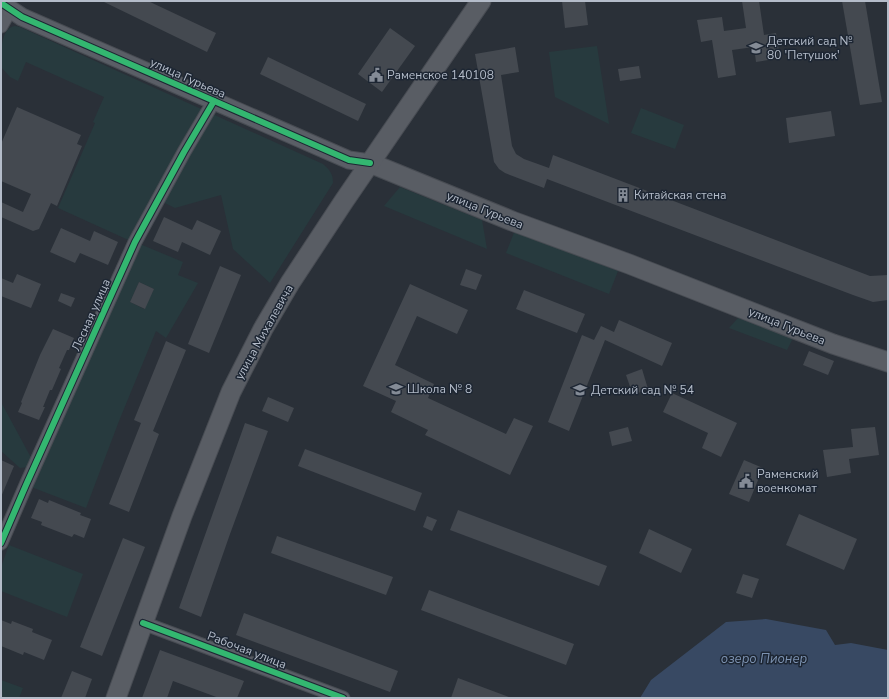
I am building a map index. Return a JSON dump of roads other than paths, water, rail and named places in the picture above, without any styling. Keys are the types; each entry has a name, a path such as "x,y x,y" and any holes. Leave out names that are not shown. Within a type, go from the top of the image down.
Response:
{"main road":[{"name":"улица Михалевича","path":"116,698 180,520 232,392 263,329 285,291 370,163 481,1"},
{"name":"улица Гурьева","path":"370,163 512,221 629,264 833,344 888,362"}],"street":[{"name":"улица Гурьева","path":"5,6 22,17 349,160 370,163"},
{"path":"1,26 5,6"},
{"name":"Лесная улица","path":"1,543 135,242 184,152 214,101"},
{"name":"Рабочая улица","path":"143,623 343,698"}],"water":[{"name":"озеро Пионер","path":"766,619 826,630 835,645 851,643 888,650 888,698 640,698 651,680 726,622"}],"place":[{"name":"Детский сад № 80 'Петушок'","path":"756,48"},
{"name":"Раменское 140108","path":"376,75"},
{"name":"Китайская стена","path":"623,195"},
{"name":"Школа № 8","path":"396,389"},
{"name":"Детский сад № 54","path":"580,390"},
{"name":"Раменский военкомат","path":"746,481"}]}
